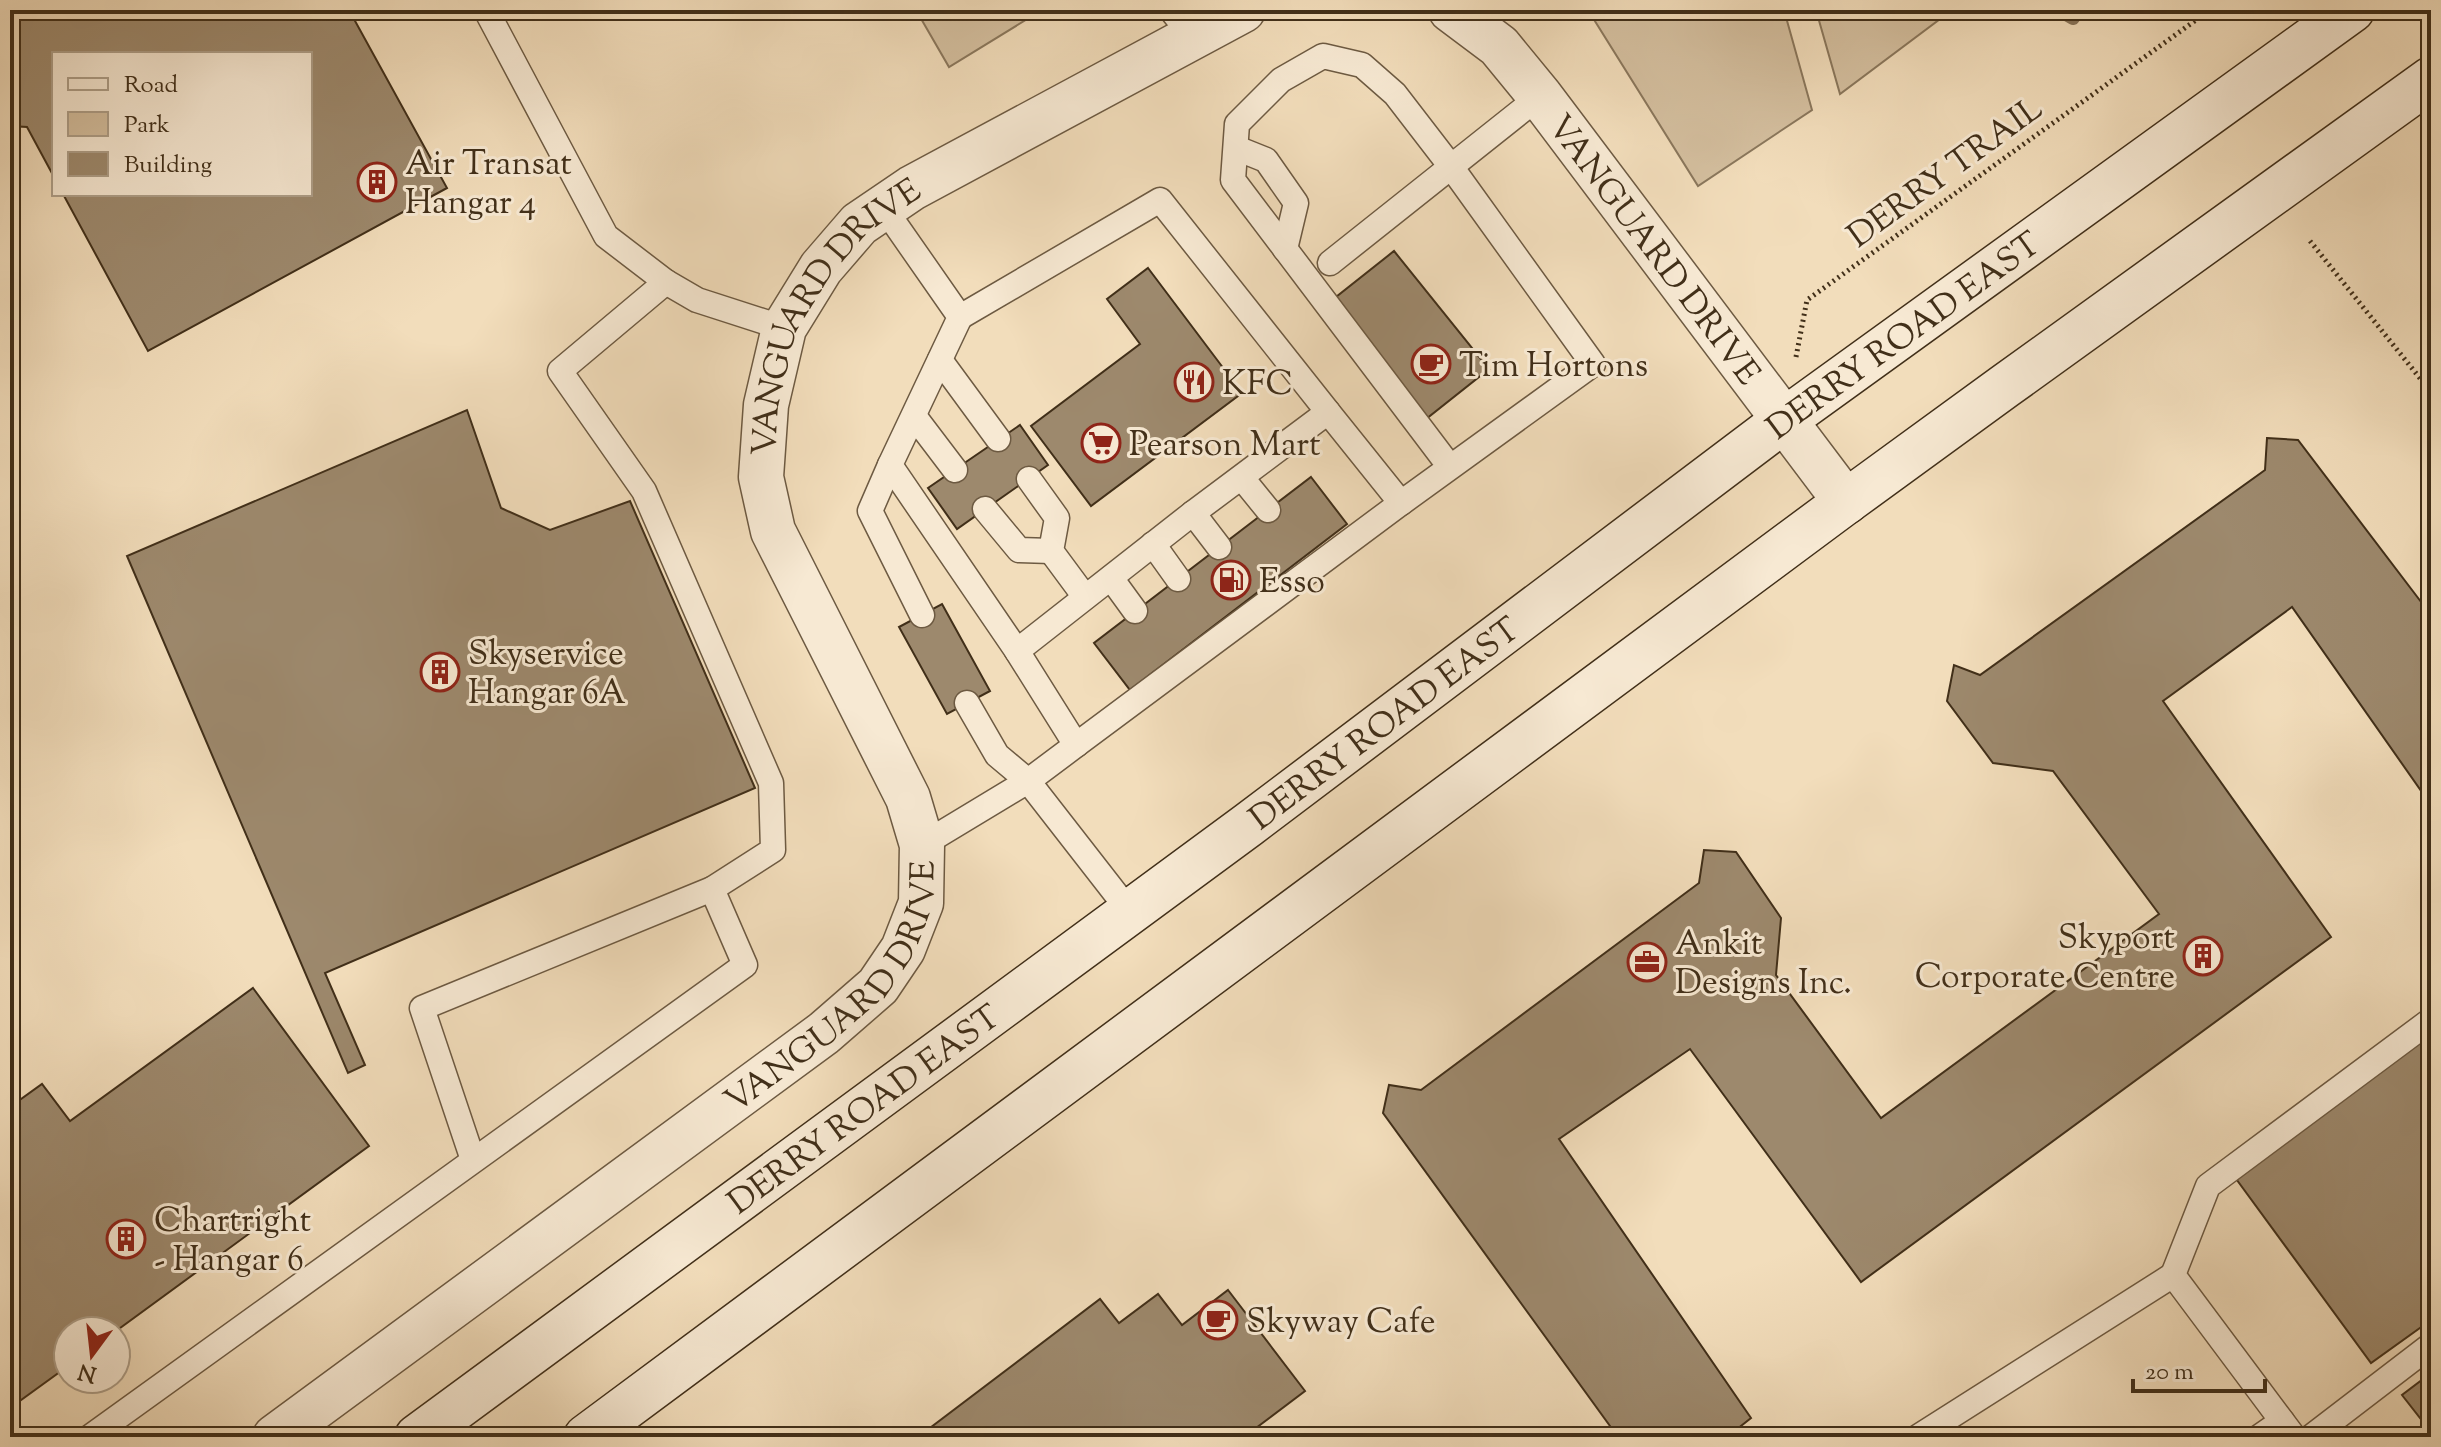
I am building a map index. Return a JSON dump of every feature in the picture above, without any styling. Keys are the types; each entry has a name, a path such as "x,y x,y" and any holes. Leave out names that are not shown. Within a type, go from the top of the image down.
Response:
{"main road":[{"name":"VANGUARD DRIVE","path":"275,1437 824,1033 878,986 903,949 921,903 922,845 908,798 773,531 761,477 766,405 784,328 821,268 859,224 912,188 1182,23 1243,10"},
{"name":"VANGUARD DRIVE","path":"1451,10 1499,46 1540,96 1846,502"},
{"name":"DERRY ROAD EAST","path":"417,1437 1130,912 1783,421 2352,10"},
{"path":"586,1437 1070,1081 1245,947 1846,502 2431,79"}],"lane":[{"path":"486,10 606,236 666,282 697,300 784,328"},
{"path":"922,845 1028,781 1174,664 1308,564 1401,503 1593,364 1395,94 1362,65 1323,56 1281,80 1237,124 1233,180 1450,467"},
{"path":"1330,263 1540,96"},
{"path":"1236,148 1266,160 1296,203 1285,249"},
{"path":"922,615 870,511 960,317 1160,200 1401,503"},
{"path":"884,208 960,317"},
{"path":"473,1160 422,1008 712,889 773,850 771,783 644,491 560,371 666,282"},
{"path":"940,360 998,439"},
{"path":"1017,651 1328,412"},
{"path":"914,416 955,470"},
{"path":"890,465 1017,651 1076,745"},
{"path":"1242,478 1268,510"},
{"path":"1029,479 1057,518 1051,551 1085,597"},
{"path":"985,509 1019,550 1051,551"},
{"path":"1193,513 1219,547"},
{"path":"1153,544 1178,579"},
{"path":"1111,578 1135,611"},
{"path":"967,703 997,755 1028,781 1130,912"},
{"path":"90,1437 745,965 712,889"},
{"path":"1918,1437 2173,1275 2208,1186 2431,1020"},
{"path":"2173,1275 2288,1429 2259,1437"},
{"path":"2311,1437 2431,1345"}],"path":[{"name":"DERRY TRAIL","path":"1783,421 1807,300 2210,10"},
{"path":"2310,241 2431,392"}],"green space":[{"path":"916,10 1042,10 949,67"},
{"path":"1588,10 1784,10 1812,110 1698,186"},
{"path":"1816,10 1943,10 1944,16 1840,94"}],"building":[{"name":"Air Transat Hangar 4","path":"10,10 349,10 447,188 148,351 64,196 312,196 312,52 52,52 52,173 27,127 10,126"},
{"path":"1394,251 1489,369 1426,419 1331,301"},
{"path":"1148,268 1242,393 1091,506 1031,426 1140,344 1107,299"},
{"name":"Skyservice Hangar 6A","path":"467,410 501,508 550,530 630,501 755,788 325,973 365,1065 348,1073 127,556"},
{"path":"1020,425 1048,465 957,529 928,488"},
{"name":"Skyport Corporate Centre","path":"2267,438 2298,440 2431,615 2431,805 2292,607 2163,701 2331,937 1861,1282 1690,1049 1559,1139 1751,1418 1727,1437 1618,1437 1383,1113 1389,1085 1421,1090 1699,883 1704,850 1736,852 1781,918 1776,975 1881,1118 2159,914 2053,771 1993,763 1947,701 1954,665 1980,675 2265,470"},
{"path":"1311,477 1347,524 1130,690 1094,643"},
{"path":"942,604 990,691 947,714 899,627"},
{"name":"Chartright - Hangar 6","path":"253,988 369,1146 132,1319 132,1315 52,1315 52,1378 10,1408 10,1107 42,1084 70,1121"},
{"path":"2431,1033 2431,1320 2371,1363 2234,1176"},
{"path":"1228,1290 1305,1391 1244,1437 918,1437 1100,1299 1119,1323 1158,1294 1182,1325"},
{"path":"2431,1373 2431,1432 2402,1395"}],"waterway":[{"path":"2059,10 2073,18"}],"place":[{"name":"Air Transat Hangar 4","path":"377,182"},
{"name":"Tim Hortons","path":"1431,364"},
{"name":"KFC","path":"1194,382"},
{"name":"Pearson Mart","path":"1101,443"},
{"name":"Esso","path":"1231,580"},
{"name":"Skyservice Hangar 6A","path":"440,672"},
{"name":"Skyport Corporate Centre","path":"2203,956"},
{"name":"Ankit Designs Inc.","path":"1647,962"},
{"name":"Chartright - Hangar 6","path":"126,1239"},
{"name":"Skyway Cafe","path":"1218,1320"}]}
